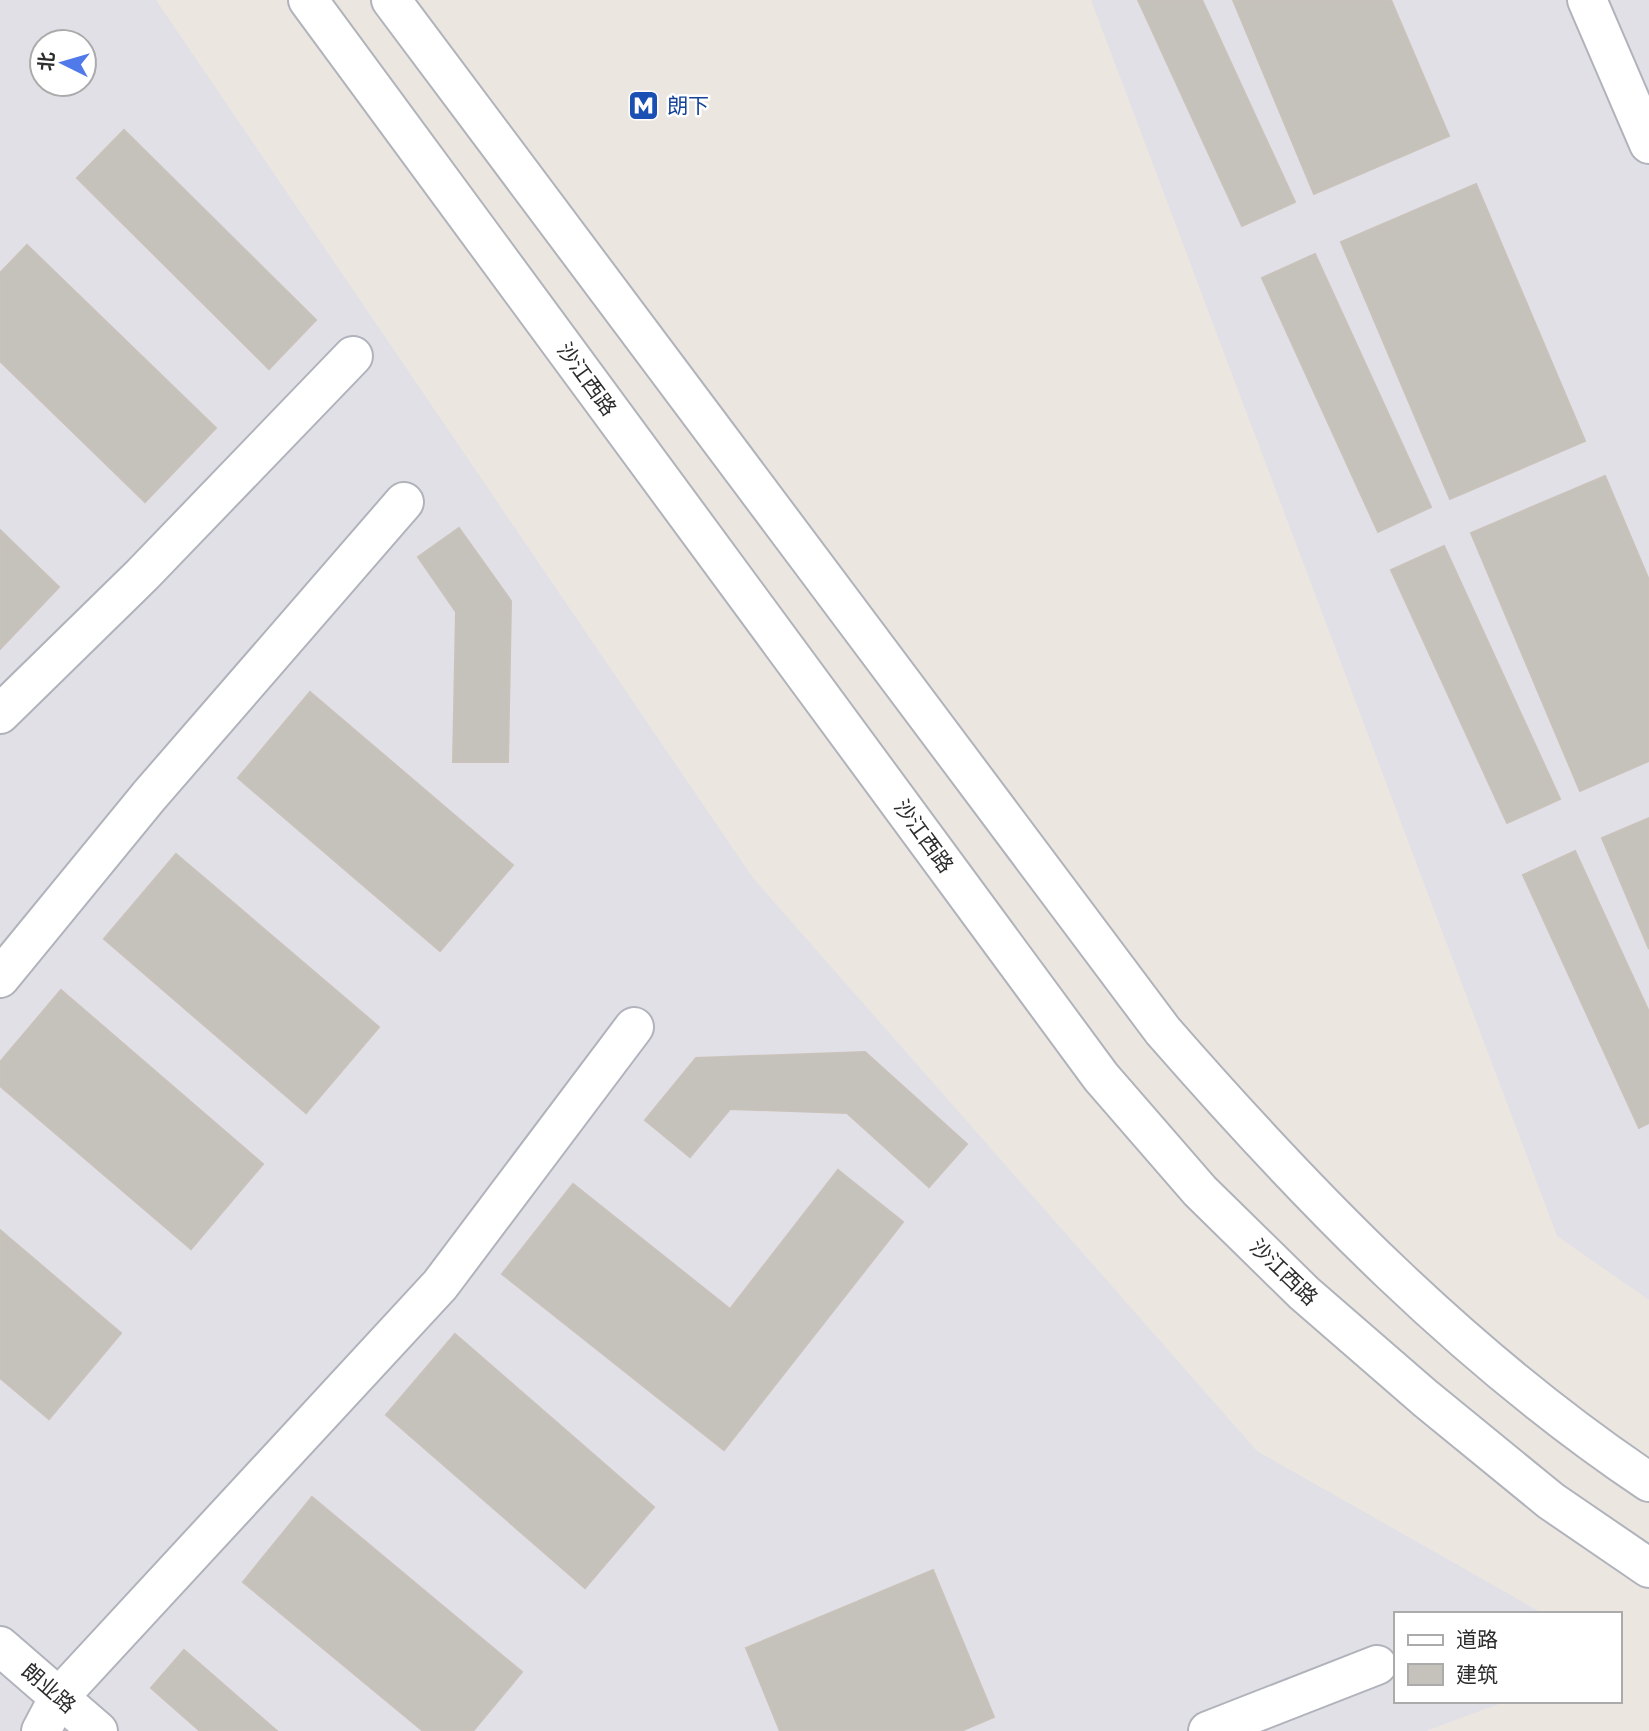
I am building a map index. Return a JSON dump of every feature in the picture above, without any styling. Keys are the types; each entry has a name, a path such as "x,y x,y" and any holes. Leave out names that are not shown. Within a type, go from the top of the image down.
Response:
{"street":[{"name":"沙江西路","path":"308,0 1101,1077 1200,1191 1304,1293 1425,1398 1551,1501 1649,1568"},
{"path":"391,0 1163,1031 1251,1132 1356,1242 1481,1354 1590,1443 1649,1482"},
{"path":"1587,0 1649,144"},
{"path":"0,714 142,575 353,356"},
{"path":"0,978 149,796 404,502"},
{"path":"41,1731 59,1697 440,1285 634,1027"},
{"name":"朗业路","path":"0,1646 97,1731"},
{"path":"1208,1731 1377,1665"}],"shaded area":[{"path":"0,0 156,0 753,878 1257,1451 1540,1612 1394,1612 1394,1703 1502,1703 1426,1731 0,1731"},
{"path":"1091,0 1649,0 1649,1300 1557,1236"}],"building":[{"path":"1138,0 1202,0 1295,202 1242,226"},
{"path":"1233,0 1391,0 1449,136 1314,194"},
{"path":"124,130 316,320 269,369 77,178"},
{"path":"1476,184 1585,441 1450,499 1341,242"},
{"path":"27,245 216,428 145,502 0,361 0,273"},
{"path":"1315,254 1431,507 1378,532 1262,278"},
{"path":"1605,476 1649,580 1649,761 1580,791 1471,533"},
{"path":"459,528 511,601 508,762 453,762 456,612 418,557"},
{"path":"0,530 59,587 0,649"},
{"path":"1444,546 1560,799 1507,823 1391,570"},
{"path":"310,692 513,865 440,951 238,778"},
{"path":"1649,818 1649,949 1602,838"},
{"path":"1575,851 1649,1012 1649,1123 1639,1128 1523,875"},
{"path":"176,854 379,1027 306,1113 104,939"},
{"path":"61,990 263,1164 191,1249 0,1086 0,1062"},
{"path":"865,1052 967,1144 929,1187 847,1113 730,1109 690,1157 645,1120 696,1058"},
{"path":"838,1170 903,1222 724,1450 502,1274 573,1184 730,1309"},
{"path":"0,1230 121,1333 49,1419 0,1378"},
{"path":"455,1334 654,1507 585,1588 386,1415"},
{"path":"312,1497 522,1672 473,1731 423,1731 243,1582"},
{"path":"933,1570 994,1717 961,1731 780,1731 746,1648"},
{"path":"184,1650 277,1731 200,1731 151,1688"}],"place":[{"name":"朗下","path":"644,105"}]}
